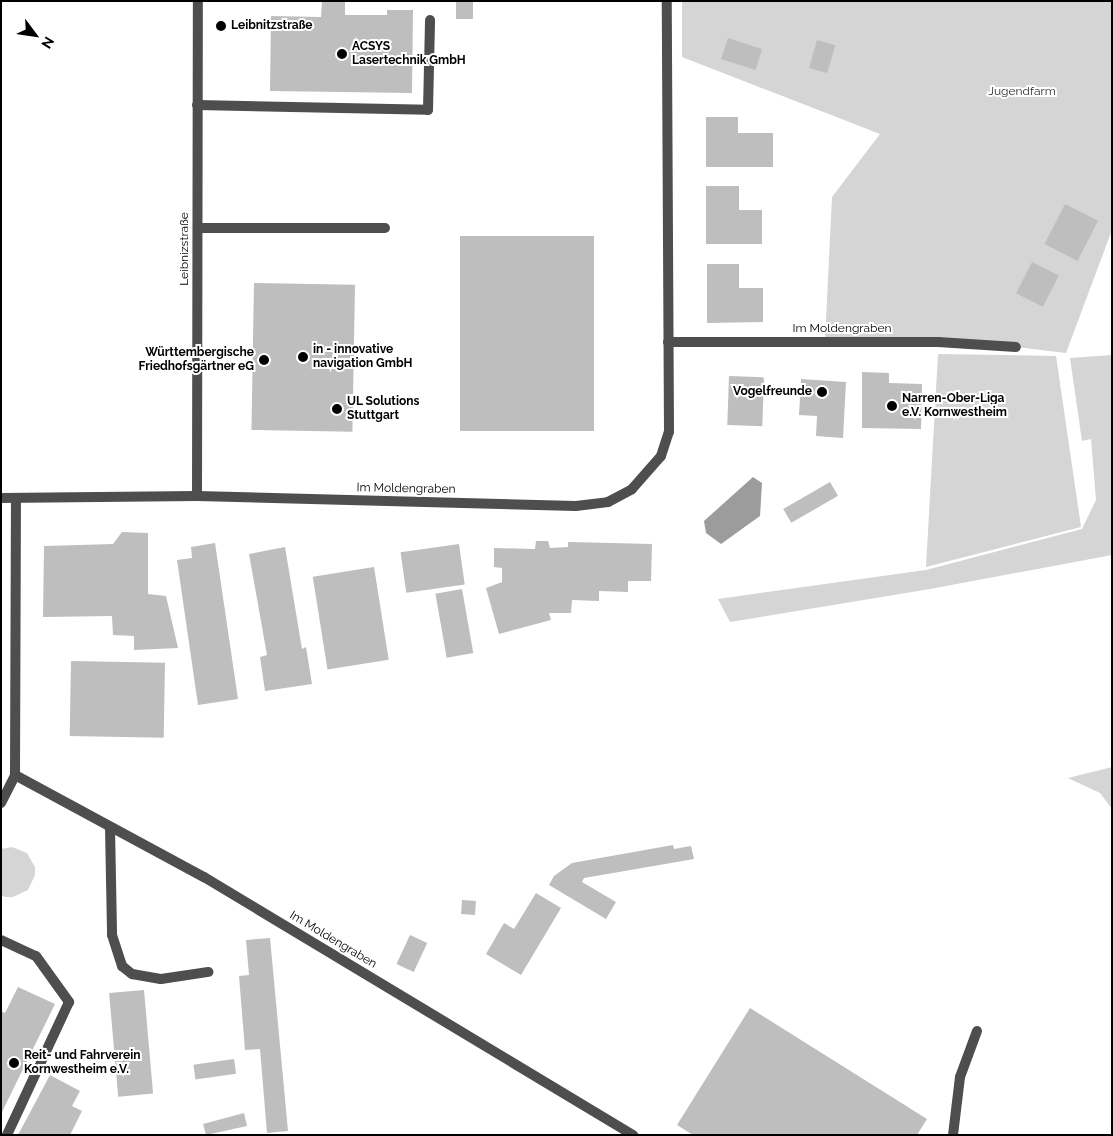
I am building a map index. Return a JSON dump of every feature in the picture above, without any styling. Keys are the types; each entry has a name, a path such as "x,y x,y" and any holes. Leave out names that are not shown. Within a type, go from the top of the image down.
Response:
{"street":[{"name":"Leibnizstraße","path":"197,496 198,1"},
{"name":"Im Moldengraben","path":"1,498 197,496 576,506 608,502 632,489 661,456 669,432 667,1"},
{"path":"197,105 428,110 430,20"},
{"path":"198,228 385,228"},
{"name":"Im Moldengraben","path":"668,342 938,342 1016,347"},
{"path":"1,802 15,775 16,498"},
{"name":"Im Moldengraben","path":"15,775 212,882 633,1135"},
{"path":"110,827 112,935 122,966 132,974 161,979 208,972"},
{"path":"1,940 36,956 69,1002 7,1135"},
{"path":"953,1135 960,1077 977,1031"}],"green space":[{"name":"Jugendfarm","path":"682,1 1112,1 1112,230 1066,353 1016,347 825,341 832,197 880,134 682,57"},
{"path":"938,354 1056,356 1081,527 926,567"},
{"path":"1112,355 1112,555 930,589 730,622 718,599 926,570 1082,529 1096,500 1091,439 1082,441 1070,358"},
{"path":"1112,767 1112,809 1100,793 1068,778"},
{"path":"12,847 27,853 35,867 35,875 28,890 13,897 5,897 1,895 1,849"}],"shaded area":[{"path":"753,477 762,483 760,516 721,544 706,533 704,521"}],"building":[{"name":"ACSYS Lasertechnik GmbH","path":"322,1 345,1 345,15 387,15 387,10 413,10 412,93 270,91 271,16 321,17"},
{"path":"456,1 473,1 473,19 456,19"},
{"path":"728,38 762,49 755,70 721,59"},
{"path":"817,40 835,45 827,73 809,68"},
{"path":"706,117 738,117 738,133 773,133 773,167 706,167"},
{"path":"706,186 739,186 739,210 762,210 762,244 706,244"},
{"path":"1065,204 1098,221 1078,261 1045,244"},
{"path":"460,236 594,236 594,431 460,431"},
{"path":"1032,262 1059,276 1043,307 1016,293"},
{"path":"707,264 739,264 739,288 763,288 763,322 707,323"},
{"name":"in - innovative navigation GmbH","path":"254,283 355,285 352,432 251,430"},
{"name":"Narren-Ober-Liga e.V. Kornwestheim","path":"862,372 889,373 889,383 922,384 921,429 862,428"},
{"path":"729,376 764,377 762,426 727,425"},
{"path":"801,379 846,382 843,438 816,436 817,416 799,415"},
{"path":"830,482 838,496 791,523 783,509"},
{"path":"122,532 148,533 148,594 166,596 178,648 134,650 134,636 113,635 112,616 43,617 44,546 113,544"},
{"path":"536,541 548,541 550,548 568,547 568,542 652,544 651,581 628,581 628,592 599,591 599,601 572,600 571,613 549,613 551,620 499,634 486,588 502,582 502,568 494,567 494,548 535,549"},
{"path":"215,543 238,699 198,705 177,560 192,558 191,547"},
{"path":"459,544 465,585 406,593 401,552"},
{"path":"285,547 302,649 306,647 312,684 265,691 260,657 267,655 249,554"},
{"path":"374,567 389,660 327,670 313,577"},
{"path":"462,589 473,653 447,658 435,594"},
{"path":"71,661 165,663 164,738 70,736"},
{"path":"673,845 674,849 691,846 694,859 584,878 582,882 616,902 606,919 549,885 554,876 572,863"},
{"path":"536,893 561,908 521,975 486,954 504,923 514,929"},
{"path":"462,900 476,901 475,915 461,914"},
{"path":"410,935 427,943 414,972 396,964"},
{"path":"270,938 288,1131 267,1133 260,1049 245,1050 239,976 249,975 246,940"},
{"name":"Reit- und Fahrverein Kornwestheim e.V.","path":"18,987 55,1004 1,1114 1,1011 5,1013"},
{"path":"144,990 153,1094 118,1097 109,993"},
{"path":"750,1008 927,1119 917,1135 693,1135 677,1125"},
{"path":"234,1059 236,1074 195,1080 193,1065"},
{"path":"50,1075 80,1091 72,1106 82,1111 70,1135 18,1135"},
{"path":"244,1113 247,1126 206,1135 203,1124"}],"place":[{"name":"Leibnitzstraße","path":"221,26"},
{"name":"ACSYS Lasertechnik GmbH","path":"342,54"},
{"name":"in - innovative navigation GmbH","path":"303,357"},
{"name":"Württembergische Friedhofsgärtner eG","path":"264,360"},
{"name":"Vogelfreunde","path":"822,392"},
{"name":"Narren-Ober-Liga e.V. Kornwestheim","path":"892,406"},
{"name":"UL Solutions Stuttgart","path":"337,409"},
{"name":"Reit- und Fahrverein Kornwestheim e.V.","path":"14,1063"}]}
